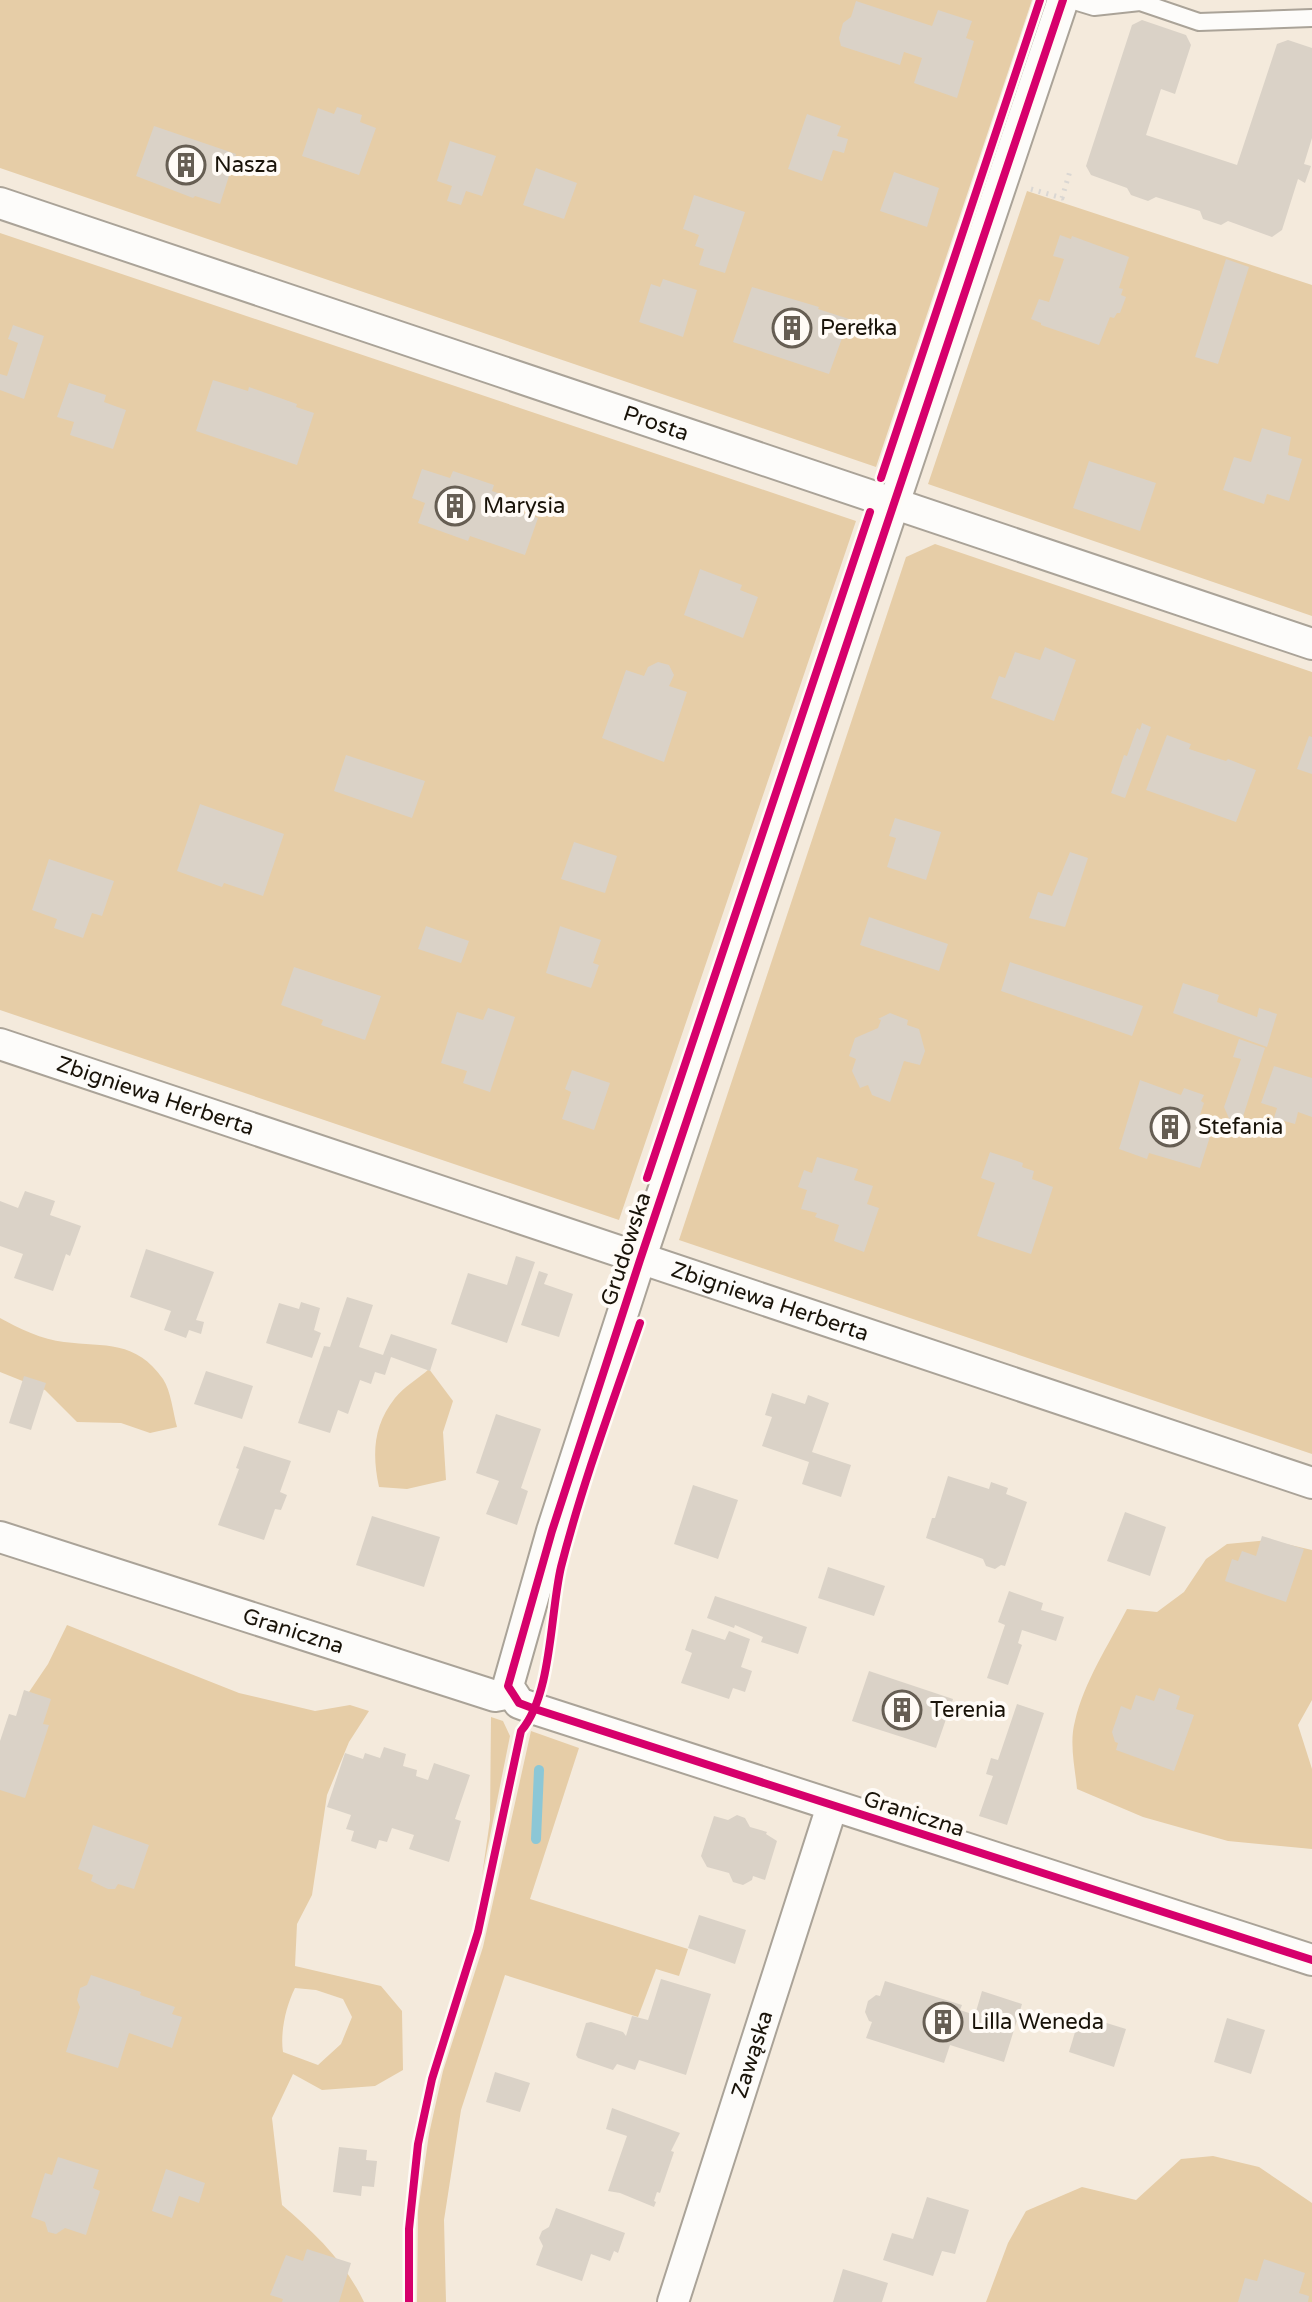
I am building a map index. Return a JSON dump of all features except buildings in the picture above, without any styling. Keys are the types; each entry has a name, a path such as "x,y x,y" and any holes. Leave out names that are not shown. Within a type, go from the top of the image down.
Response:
{"street":[{"name":"Grudowska","path":"511,1693 509,1677 547,1546 640,1260 1063,0"},
{"name":"Prosta","path":"0,203 1312,644"},
{"name":"Zbigniewa Herberta","path":"0,1044 1312,1483"},
{"name":"Graniczna","path":"0,1537 495,1696 511,1693 519,1703 1312,1960"},
{"name":"Zawąska","path":"673,2302 832,1806"}],"lane":[{"path":"1071,0 1094,7 1140,2 1199,22 1312,18"}],"path":[{"path":"1019,185 1062,198 1070,171"}],"shaded area":[{"path":"0,0 1032,0 876,467 0,168"},
{"path":"1027,191 1312,285 1312,616 928,484"},
{"path":"0,233 856,521 619,1220 0,1010"},
{"path":"935,544 1312,672 1312,1454 679,1240 906,557"},
{"path":"0,1318 48,1339 119,1348 142,1357 166,1384 177,1427 150,1433 121,1423 77,1422 45,1390 0,1372"},
{"path":"429,1369 453,1401 443,1432 446,1480 407,1489 379,1487 375,1452 382,1419 399,1394"},
{"path":"1269,1540 1312,1550 1312,1700 1298,1725 1312,1769 1312,1849 1228,1841 1143,1817 1077,1789 1072,1746 1079,1706 1127,1609 1157,1612 1184,1592 1206,1559 1227,1544"},
{"path":"67,1625 239,1693 315,1711 350,1705 369,1711 349,1742 327,1795 312,1895 297,1924 295,1966 381,1986 402,2011 403,2070 375,2086 322,2090 293,2074 272,2118 282,2205 328,2249 348,2274 364,2302 0,2302 0,1760 27,1695 48,1664","holes":["295,1988 316,1990 343,1999 352,2017 341,2044 318,2065 283,2052 282,2044 284,2019"]},
{"path":"491,1717 503,1721 510,1736 482,1876 490,1820"},
{"path":"531,1731 579,1748 530,1899 688,1949 679,1976 656,1969 638,2017 505,1975 461,2110 444,2220 446,2302 417,2302 418,2211 429,2134 443,2071 483,1947"},
{"path":"1213,2156 1259,2167 1312,2203 1312,2302 986,2302 1008,2243 1026,2211 1082,2187 1136,2200 1181,2159"}],"waterway":[{"path":"536,1839 539,1770"}],"cycle path":[{"path":"881,478 1040,0"},
{"path":"1063,0 640,1260 552,1531 508,1686 519,1703 535,1709 1312,1960"},
{"path":"647,1178 870,512"},
{"path":"409,2302 409,2229 418,2144 432,2079 478,1932 521,1731 539,1697 557,1586 569,1536 640,1323"}],"place":[{"name":"Nasza","path":"186,165"},
{"name":"Perełka","path":"792,328"},
{"name":"Marysia","path":"455,506"},
{"name":"Stefania","path":"1170,1127"},
{"name":"Terenia","path":"902,1710"},
{"name":"Lilla Weneda","path":"943,2022"}]}
